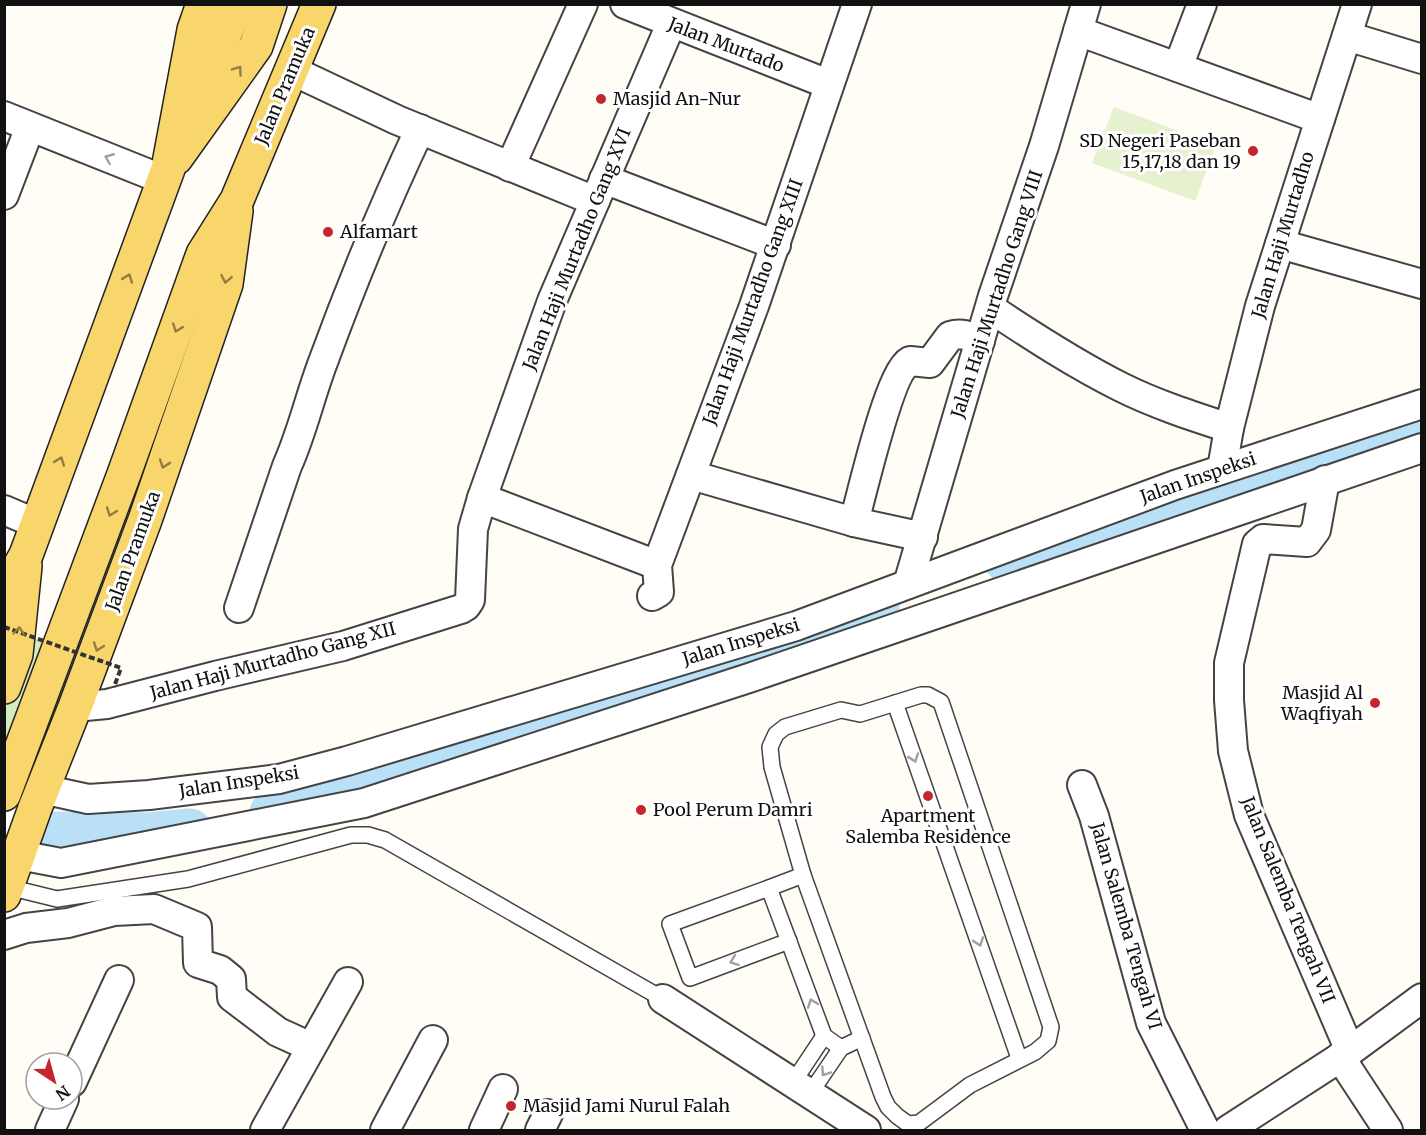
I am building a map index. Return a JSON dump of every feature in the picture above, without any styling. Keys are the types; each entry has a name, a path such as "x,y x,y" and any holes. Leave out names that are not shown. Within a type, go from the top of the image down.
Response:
{"main road":[{"path":"166,174 194,30 203,4"},
{"path":"4,594 15,561 37,524 166,174 237,4"},
{"path":"166,174 256,46 270,4"},
{"name":"Jalan Pramuka","path":"4,794 124,474 203,254 237,200 319,4"},
{"name":"Jalan Pramuka","path":"6,891 145,520 226,284 237,200"},
{"path":"4,687 16,654 15,561"},
{"path":"41,695 42,790"}],"street":[{"path":"510,166 583,4"},
{"name":"Jalan Murtado","path":"625,4 828,84"},
{"name":"Jalan Haji Murtadho Gang XIII","path":"652,596 659,591 657,565 776,245 828,84 857,4"},
{"name":"Jalan Haji Murtadho Gang VIII","path":"908,584 990,308 1044,146 1086,4"},
{"path":"1178,67 1202,4"},
{"name":"Jalan Haji Murtadho","path":"1222,469 1229,428 1260,306 1357,4"},
{"name":"Jalan Haji Murtadho Gang XVI","path":"489,501 552,301 671,24"},
{"path":"1078,31 1320,118"},
{"path":"1347,36 1422,59"},
{"path":"291,70 420,129 510,166 600,190 776,245"},
{"path":"4,195 17,122 166,174"},
{"path":"238,608 287,466 296,447 318,375 359,265 420,129"},
{"path":"1280,244 1422,284"},
{"path":"990,308 1120,387 1229,428"},
{"path":"854,522 884,414 901,368 910,361 930,363 950,336 967,335 980,341"},
{"name":"Jalan Inspeksi","path":"42,790 88,799 149,795 279,779 347,760 796,626 1222,469 1422,404"},
{"path":"19,852 61,863 364,803 749,678 1422,448"},
{"path":"691,475 854,522 922,537"},
{"name":"Jalan Salemba Tengah VII","path":"1325,480 1316,530 1306,542 1263,539 1257,544 1229,663 1229,700 1233,751 1249,815 1345,1054"},
{"path":"489,501 657,565"},
{"name":"Jalan Haji Murtadho Gang XII","path":"75,707 107,704 343,646 461,609 470,600 473,529 489,501"},
{"path":"4,510 37,524"},
{"name":"Jalan Salemba Tengah VI","path":"1082,785 1094,816 1151,1023 1204,1131"},
{"path":"4,935 27,928 68,923 114,911 154,909 197,927 198,963 220,970 231,979 232,997 278,1032 311,1047"},
{"path":"84,1056 119,980"},
{"path":"265,1131 348,982"},
{"path":"1228,1131 1345,1054 1422,998"},
{"path":"663,999 866,1131"},
{"path":"386,1131 433,1040"},
{"path":"1345,1054 1388,1131"},
{"path":"484,1131 503,1089"},
{"path":"50,1131 59,1111"}],"lane":[{"path":"921,695 928,695 941,702 1051,1027 1048,1041 1035,1052 1019,1058 970,1085 919,1124 908,1124 888,1107 802,875 772,767 770,747 776,734 785,727 841,710 860,714 921,695"},
{"path":"895,703 1019,1058"},
{"path":"6,891 57,899 188,879 351,835 369,835 385,840 663,999"},
{"path":"789,941 690,978 670,924 802,875"},
{"path":"769,888 824,1036 841,1048"},
{"path":"800,1089 824,1036"},
{"path":"800,1089 841,1048 862,1038"}],"path":[{"path":"4,627 121,668 114,687"}],"green space":[{"path":"1114,107 1216,145 1195,201 1092,163"},
{"path":"19,632 59,647 5,790 5,688"}],"waterway":[{"path":"1007,561 1116,524 1422,432"},
{"path":"272,813 305,805 378,777 525,730 782,658 837,621 877,606"},
{"path":"58,834 148,835 190,831"}],"place":[{"name":"Masjid An-Nur","path":"601,99"},
{"name":"SD Negeri Paseban 15,17,18 dan 19","path":"1253,151"},
{"name":"Alfamart","path":"328,232"},
{"name":"Masjid Al Waqfiyah","path":"1375,703"},
{"name":"Apartment Salemba Residence","path":"928,796"},
{"name":"Pool Perum Damri","path":"641,810"},
{"name":"Masjid Jami Nurul Falah","path":"511,1106"}]}
